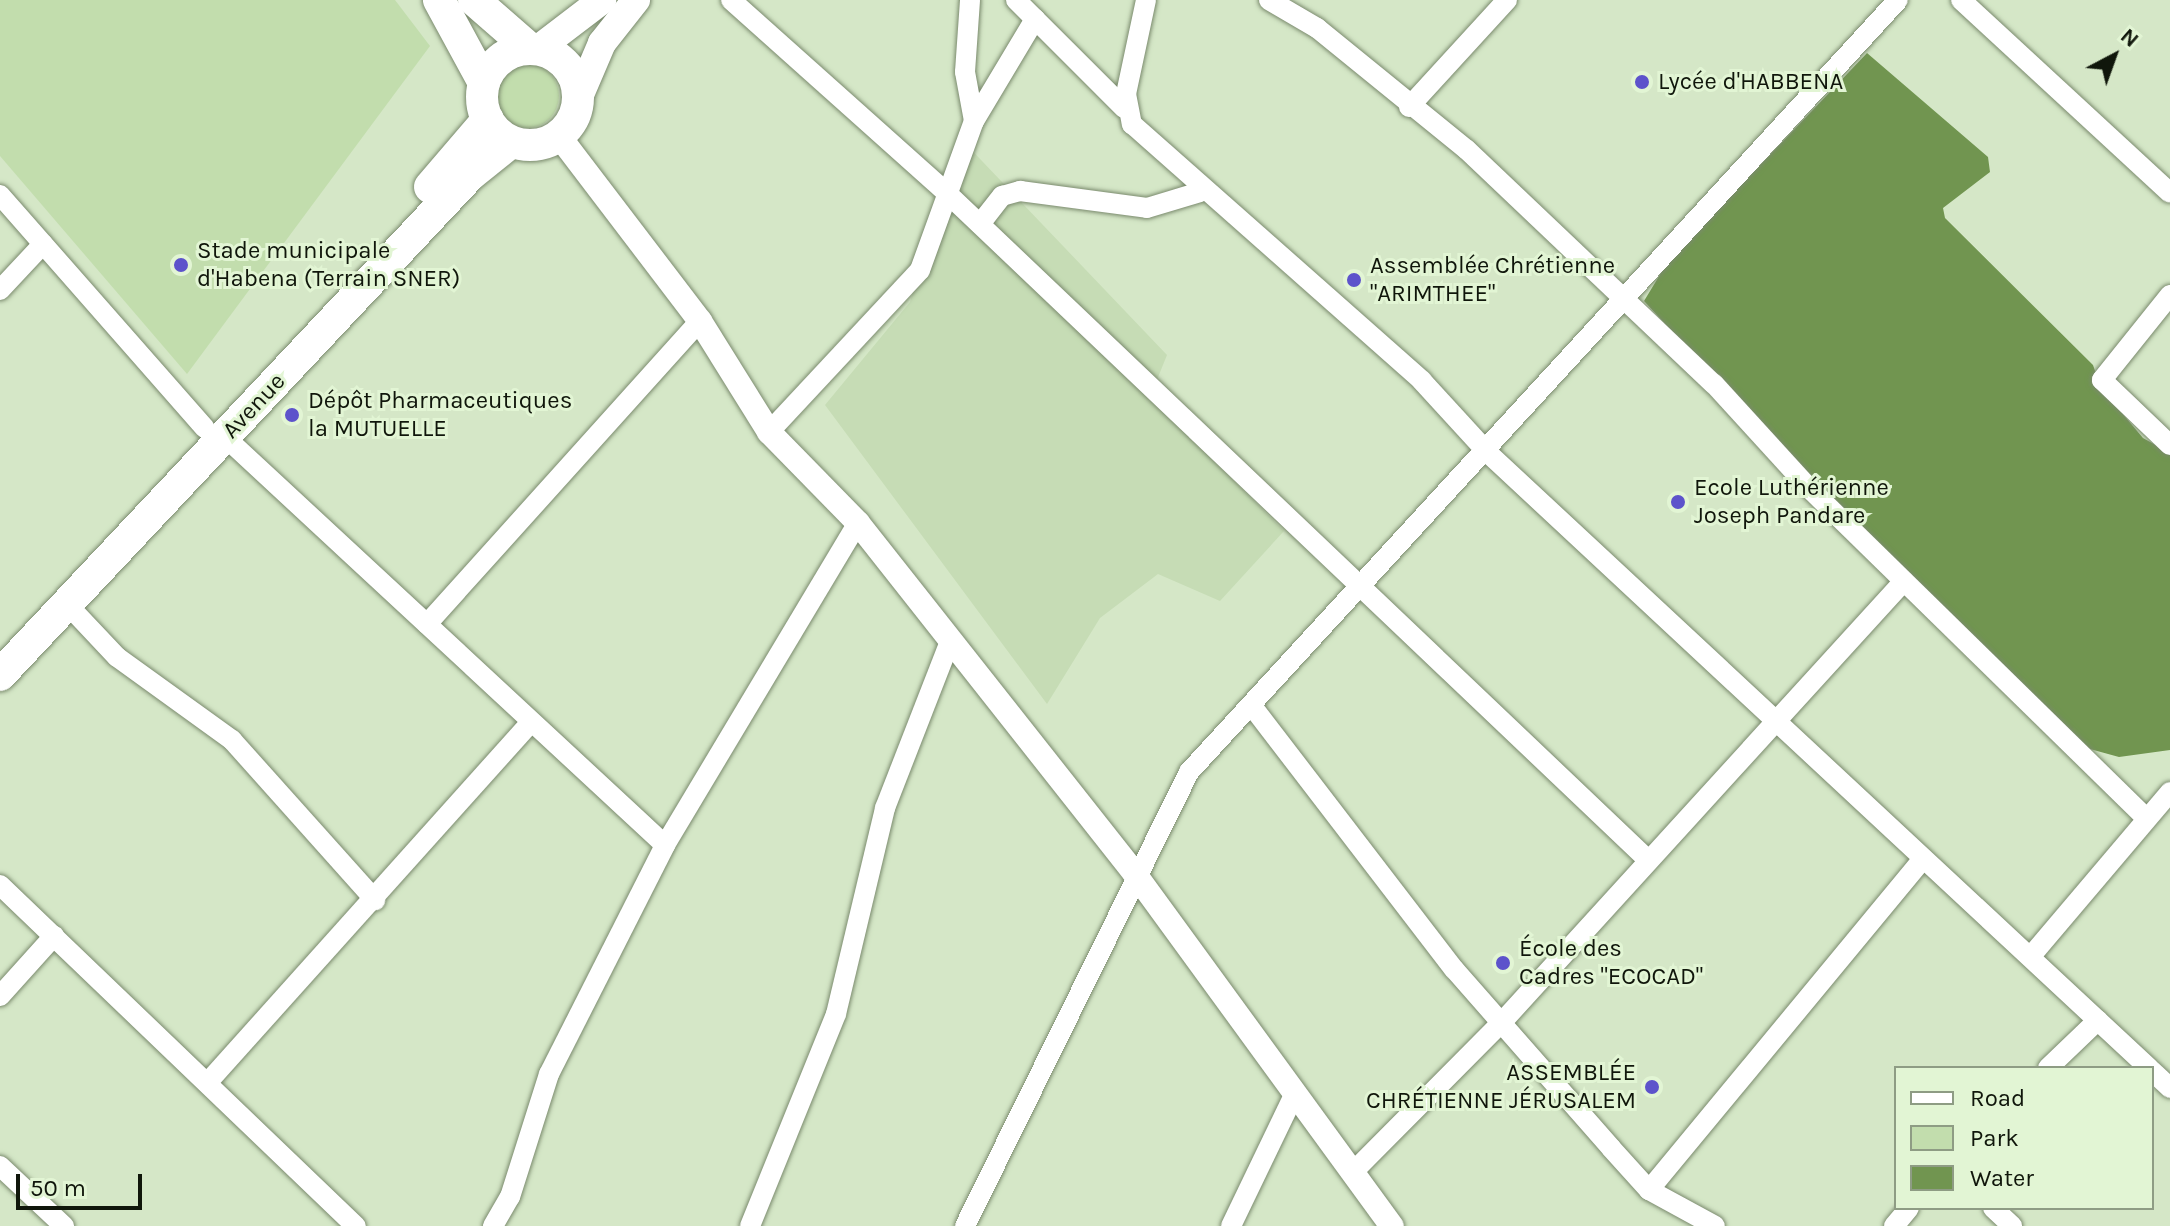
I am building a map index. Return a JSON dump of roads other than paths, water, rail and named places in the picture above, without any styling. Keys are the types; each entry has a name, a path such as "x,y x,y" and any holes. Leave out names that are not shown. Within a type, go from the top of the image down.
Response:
{"highway":[{"path":"439,0 484,83 488,119 511,142 536,145 559,136 579,97 563,61 534,49 474,0"},
{"path":"484,83 501,58 534,49"},
{"path":"0,648 215,432 488,119"},
{"name":"Avenue","path":"0,675 67,604 215,432 470,175 511,142"}],"main road":[{"path":"534,49 602,0"},
{"path":"579,97 602,43 636,0"}],"street":[{"path":"731,0 980,224 1646,858"},
{"path":"970,0 965,72 974,121"},
{"path":"1016,0 1124,108 1200,192 1343,308 1488,453 1778,717 1923,859 2031,956 2146,1066"},
{"path":"1124,108 1146,0"},
{"path":"1269,0 1317,28 1409,107 1467,150 1622,297 1904,581 2146,818"},
{"path":"1409,107 1507,0"},
{"path":"965,1226 1135,874 1189,772 1252,706 1271,675 1488,453 1622,297 1898,0"},
{"path":"1961,0 2170,193"},
{"path":"769,432 920,270 974,121 1035,19"},
{"path":"559,136 700,321 769,432 858,523 1135,874 1293,1097 1354,1171 1392,1226"},
{"path":"980,224 1002,196 1020,191 1147,208 1200,192"},
{"path":"0,195 215,432 665,845"},
{"path":"0,290 43,244"},
{"path":"2170,295 2102,380 2170,445"},
{"path":"427,624 700,321"},
{"path":"493,1226 510,1197 549,1074 665,845 858,523"},
{"path":"1354,1171 1503,1021 1646,858 1904,581"},
{"path":"67,604 137,673 232,740 375,900"},
{"path":"750,1226 836,1014 885,808 950,641"},
{"path":"1252,706 1454,969 1649,1190 1715,1226"},
{"path":"209,1081 375,900 530,723"},
{"path":"2031,956 2170,792"},
{"path":"1649,1190 1923,859"},
{"path":"0,885 209,1081 356,1226"},
{"path":"0,996 54,936"},
{"path":"2050,1066 2098,1020"},
{"path":"2154,1074 2170,1088"},
{"path":"1231,1226 1293,1097"},
{"path":"0,1166 64,1226"},
{"path":"1894,1226 1907,1210"},
{"path":"1995,1210 2012,1226"}],"water":[{"path":"1867,53 1988,157 1990,172 1943,208 1945,218 2093,365 2101,388 2143,438 2170,453 2170,750 2119,757 2079,746 1834,507 1644,301 1667,263"}],"place":[{"name":"Lycée d'HABBENA","path":"1642,82"},
{"name":"Stade municipale d'Habena (Terrain SNER)","path":"181,265"},
{"name":"Assemblée Chrétienne \"ARIMTHEE\"","path":"1354,280"},
{"name":"Dépôt Pharmaceutiques la MUTUELLE","path":"292,415"},
{"name":"Ecole Luthérienne Joseph Pandare","path":"1678,502"},
{"name":"École des Cadres \"ECOCAD\"","path":"1503,963"},
{"name":"ASSEMBLÉE CHRÉTIENNE JÉRUSALEM","path":"1652,1087"}]}
